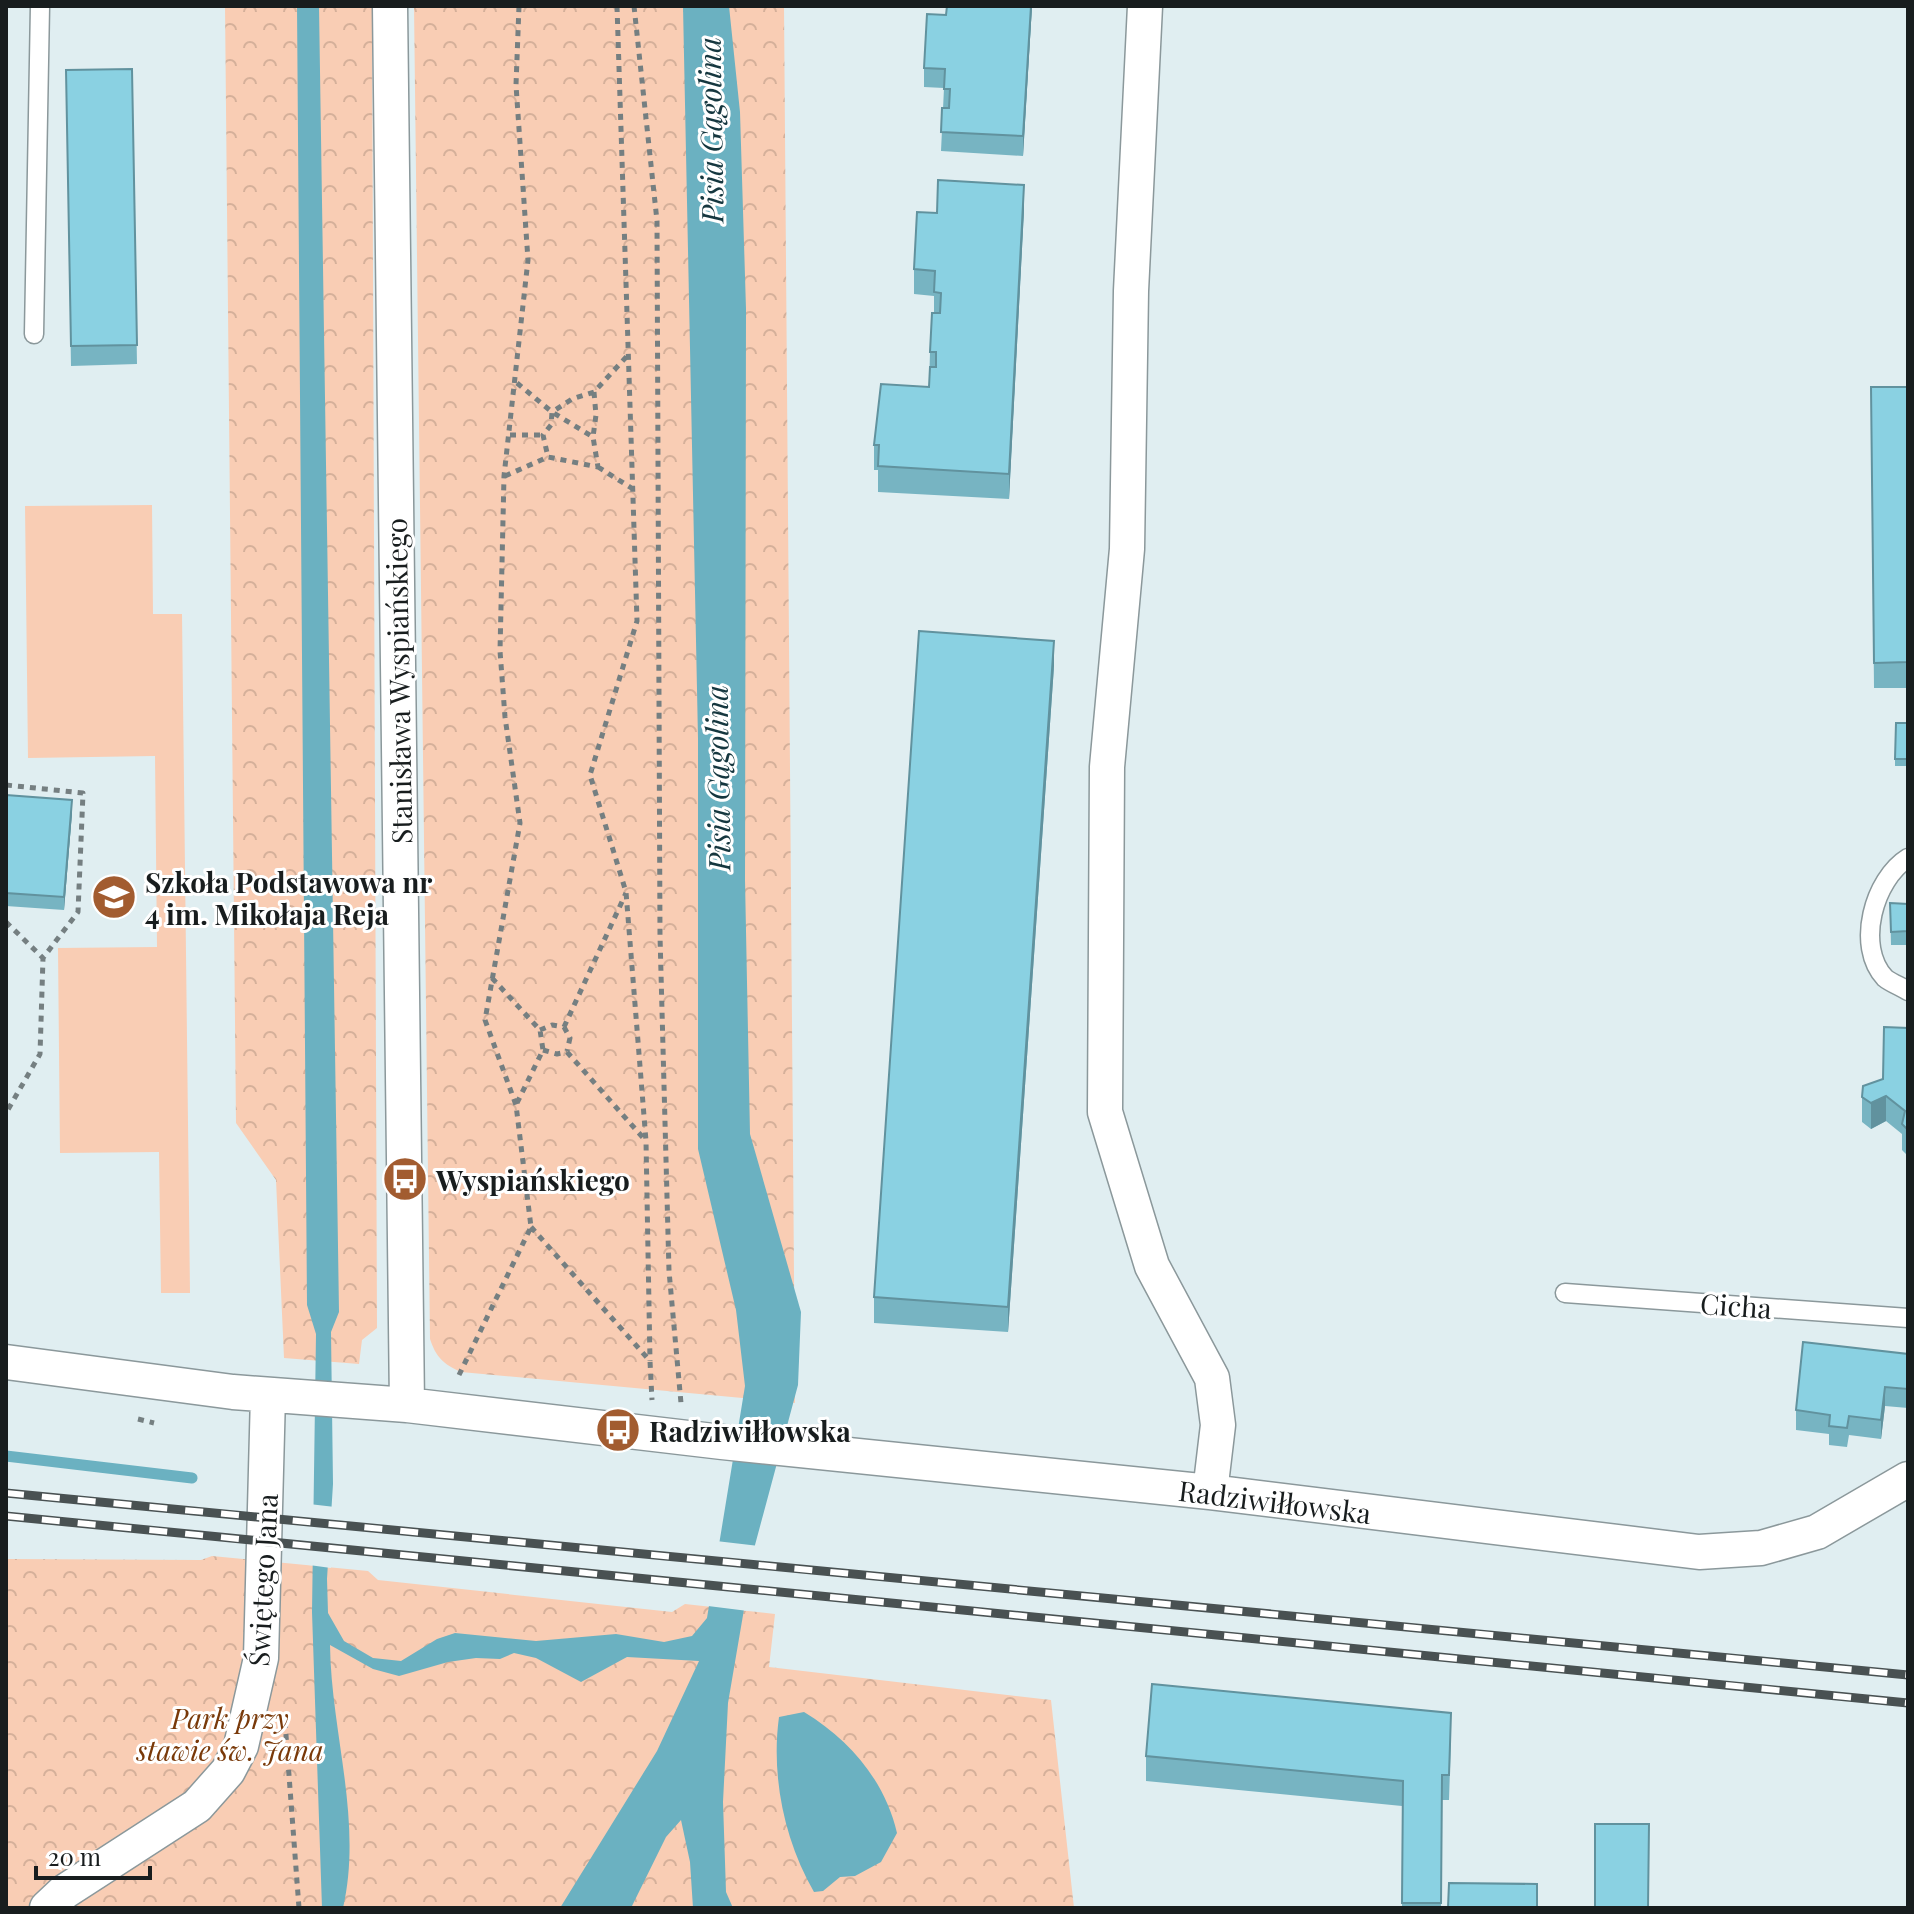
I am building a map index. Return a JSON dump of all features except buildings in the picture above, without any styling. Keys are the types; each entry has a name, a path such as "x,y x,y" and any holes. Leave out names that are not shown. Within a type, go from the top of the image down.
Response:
{"street":[{"name":"Stanisława Wyspiańskiego","path":"390,6 391,1404"},
{"path":"1145,6 1131,291 1127,549 1107,767 1105,1112 1152,1266 1212,1378 1218,1425 1210,1492"},
{"name":"Radziwiłłowska","path":"6,1362 268,1395 391,1404 722,1442 1210,1492 1699,1552 1761,1548 1817,1532 1908,1479"},
{"name":"Świętego Jana","path":"47,1908 64,1892 197,1806 228,1771 241,1746 261,1658 268,1395"}],"lane":[{"path":"34,334 40,6"},
{"path":"1908,858 1896,865 1880,890 1872,910 1870,944 1885,978 1908,991"},
{"name":"Cicha","path":"1565,1293 1908,1318"}],"path":[{"path":"455,1383 531,1227 516,1105 485,1020 520,823 501,683 504,476 517,383 528,260 516,85 519,6"},
{"path":"617,6 637,621 590,775 626,892 646,1141 652,1404"},
{"path":"634,6 650,128 657,221 660,936 669,1271 681,1408"},
{"path":"552,412 572,399 594,392 629,354"},
{"path":"517,383 552,412 593,437"},
{"path":"594,392 596,415 593,437 598,467"},
{"path":"543,435 551,425 552,412"},
{"path":"510,435 543,435"},
{"path":"543,435 548,457"},
{"path":"504,476 548,457 598,467 634,489"},
{"path":"6,785 83,793 78,912 43,958 40,1054 6,1113"},
{"path":"564,1027 626,892"},
{"path":"6,922 43,958"},
{"path":"491,977 540,1030 543,1050 516,1105"},
{"path":"540,1030 552,1025 564,1027"},
{"path":"564,1027 570,1038 567,1052"},
{"path":"543,1050 557,1054 567,1052"},
{"path":"567,1052 646,1141"},
{"path":"531,1227 650,1361"},
{"path":"285,1715 299,1908"}],"green space":[{"path":"225,6 372,6 377,1328 362,1340 359,1364 284,1358 276,1180 236,1123"},
{"path":"414,6 784,6 795,1403 461,1372 441,1359 430,1339"},
{"path":"152,505 153,614 182,614 190,1293 161,1293 159,1152 60,1153 58,948 157,947 155,756 28,758 25,506"},
{"name":"Park przy stawie św. Jana","path":"212,1556 368,1571 378,1580 672,1612 685,1604 775,1614 769,1667 1051,1700 1074,1908 6,1908 6,1559 201,1560"}],"water":[{"name":"Pisia Gągolina","path":"297,6 319,6 339,1312 331,1332 333,1484 328,1613 344,1641 373,1658 401,1661 437,1639 455,1633 536,1641 616,1634 664,1642 692,1636 707,1618 745,1386 736,1310 698,1149 698,738 683,6 729,6 740,112 746,309 745,880 750,1134 801,1312 798,1385 755,1545 728,1703 723,1802 726,1892 733,1908 693,1908 690,1862 681,1820 666,1837 631,1908 560,1908 657,1751 699,1661 627,1657 581,1682 536,1658 514,1653 500,1659 448,1662 399,1676 373,1669 330,1645 350,1842 343,1908 322,1908 312,1612 316,1334 307,1305"},
{"path":"804,1712 836,1735 863,1764 884,1796 897,1833 881,1862 855,1876 840,1877 823,1891 814,1892 788,1829 777,1762 779,1717"}],"pier":[{"path":"309,1504 335,1507 331,1568 309,1565"},
{"path":"716,1541 759,1546 748,1611 708,1606"}],"waterway":[{"path":"6,1456 192,1478"}],"railway":[{"path":"6,1493 1908,1675"},
{"path":"6,1516 1908,1703"}],"place":[{"name":"Szkoła Podstawowa nr 4 im. Mikołaja Reja","path":"114,897"},
{"name":"Wyspiańskiego","path":"405,1179"},
{"name":"Radziwiłłowska","path":"618,1430"}]}
